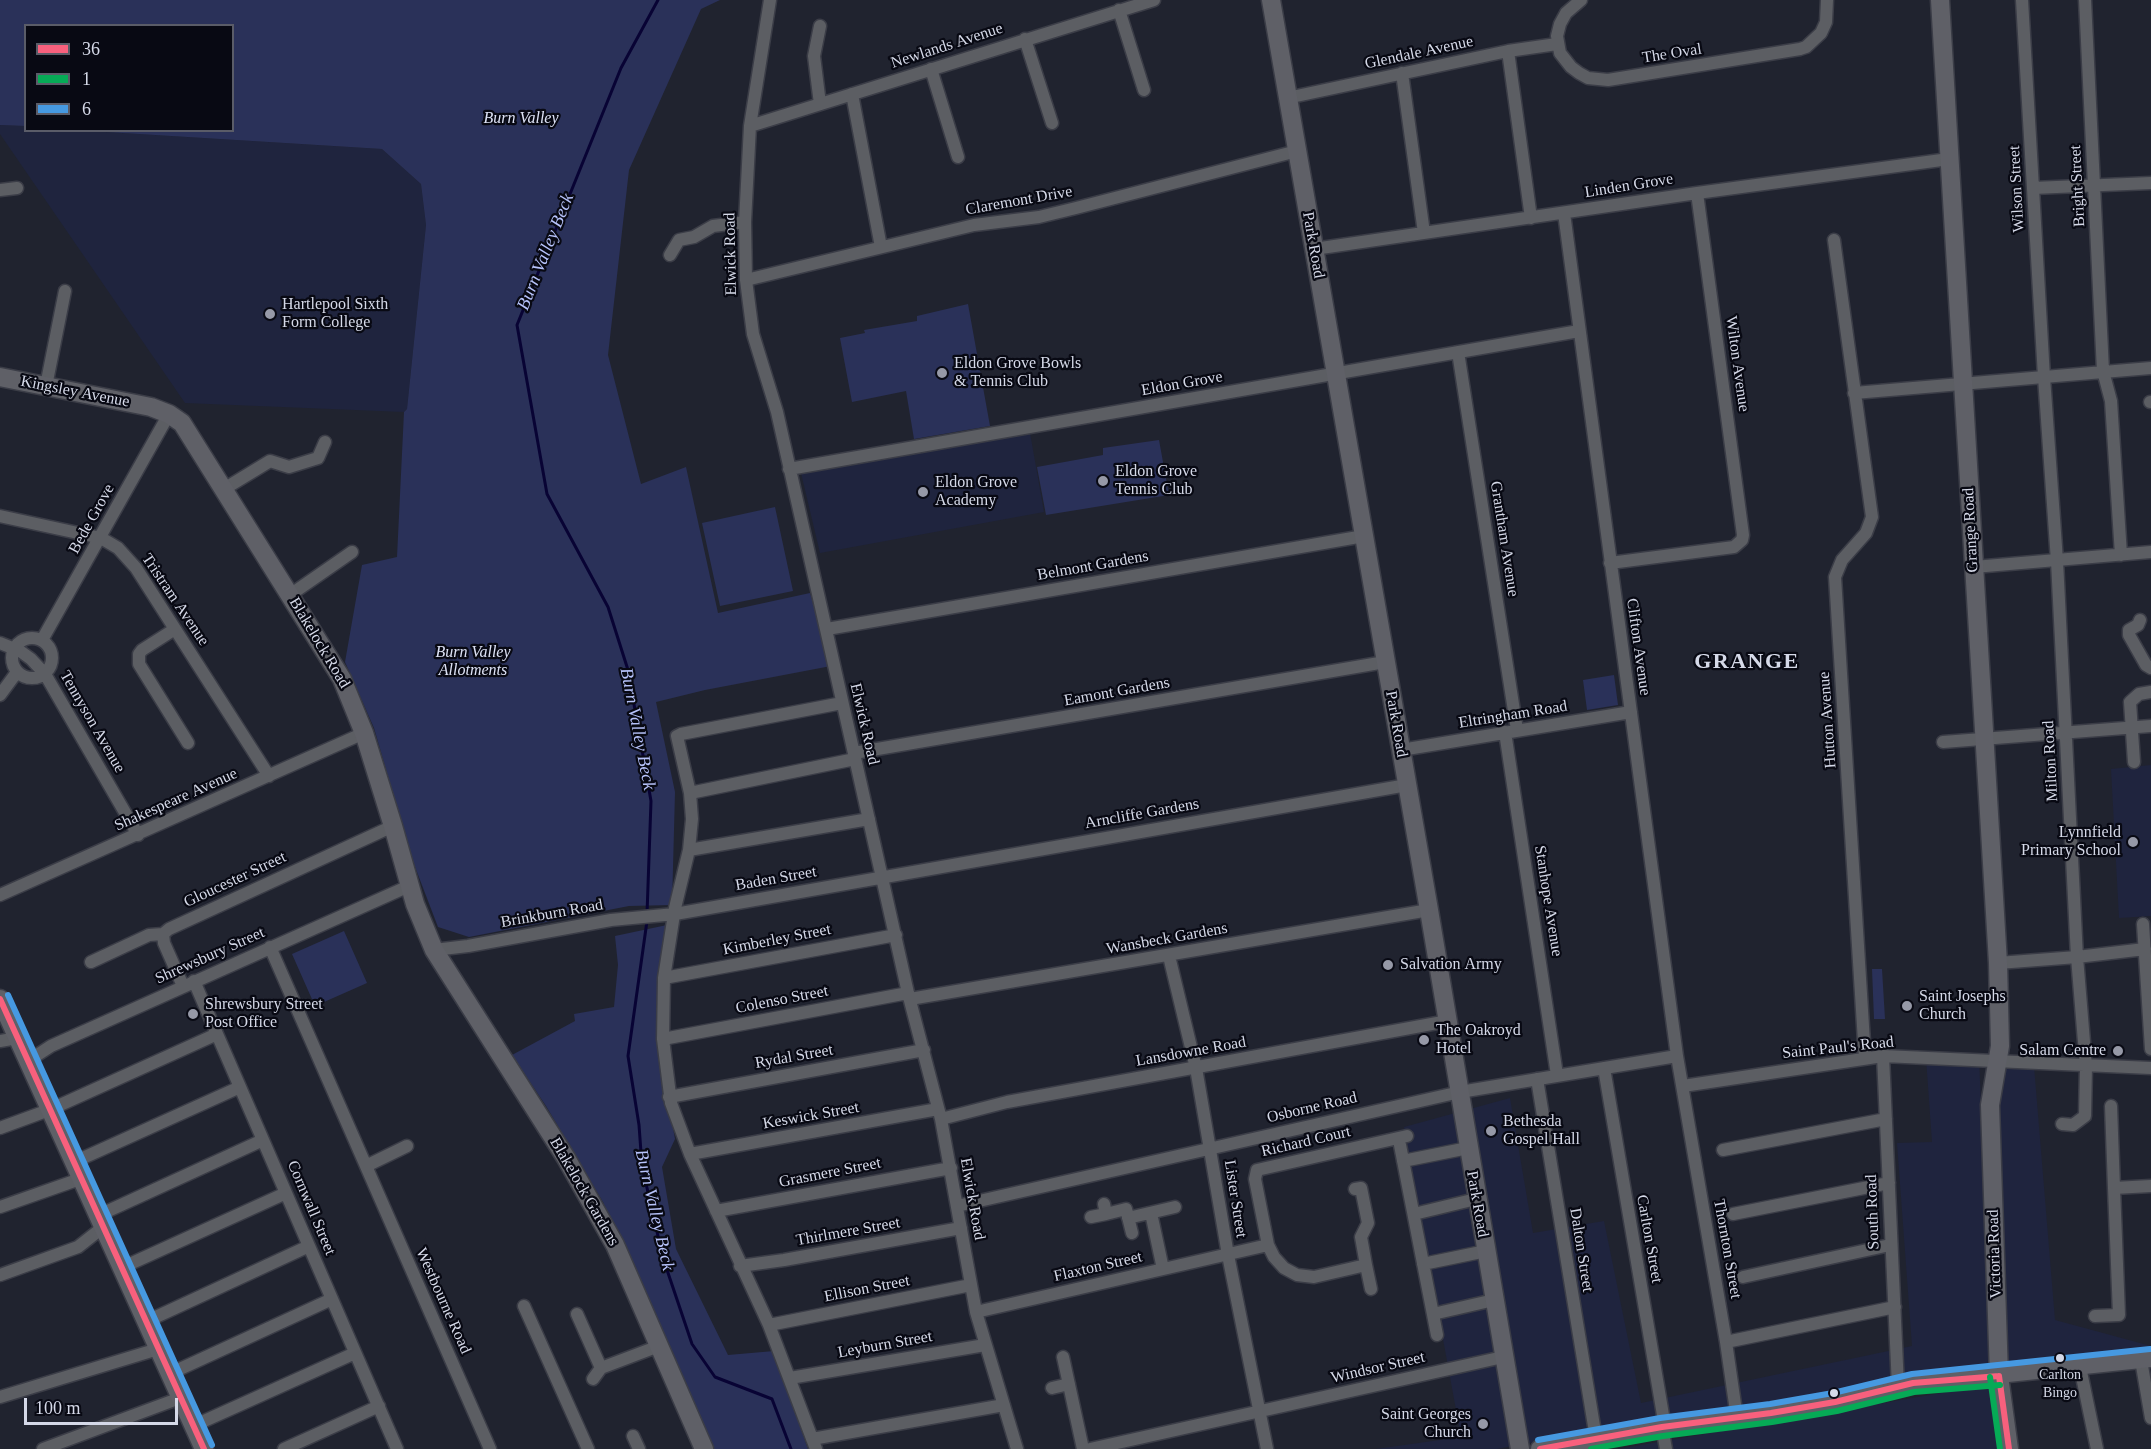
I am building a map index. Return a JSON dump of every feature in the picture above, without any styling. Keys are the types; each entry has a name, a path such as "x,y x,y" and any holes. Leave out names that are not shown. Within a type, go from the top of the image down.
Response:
{"street":[{"name":"Elwick Road","path":"770,0 750,126 746,280 753,334 777,412 909,996 940,1114 976,1312 1017,1449"},
{"name":"Newlands Avenue","path":"750,126 1154,0"},
{"name":"Park Road","path":"1271,0 1520,1449"},
{"path":"1557,44 1560,24 1566,13 1581,0"},
{"name":"The Oval","path":"1557,44 1564,59 1579,73 1588,78 1608,80 1790,52 1806,47 1821,33 1826,22 1827,0"},
{"name":"Grange Road","path":"1940,0 1998,963 2000,1046 1998,1060"},
{"name":"Wilson Street","path":"2022,0 2044,377"},
{"name":"Bright Street","path":"2085,0 2103,371 2110,401 2121,555"},
{"path":"1119,10 1144,90"},
{"path":"820,104 814,56 819,32 831,35"},
{"path":"1025,39 1052,123"},
{"name":"Glendale Avenue","path":"1287,98 1508,51 1557,44"},
{"path":"1508,51 1531,218"},
{"path":"931,69 958,157"},
{"path":"1402,73 1424,233"},
{"path":"852,94 881,247"},
{"name":"Claremont Drive","path":"746,280 974,225 1039,217 1297,151"},
{"name":"Linden Grove","path":"1314,249 1949,159"},
{"path":"2033,188 2151,183"},
{"path":"0,190 17,188"},
{"name":"Wilton Avenue","path":"1610,563 1734,547 1742,540 1697,193"},
{"name":"Clifton Avenue","path":"1564,213 1677,1056 1683,1086"},
{"path":"670,255 676,234 694,237 713,226 746,222"},
{"name":"Hutton Avenue","path":"1834,240 1872,518 1866,533 1842,560 1835,577 1865,1058"},
{"path":"46,387 65,291"},
{"name":"Eldon Grove","path":"789,469 1579,331"},
{"name":"Grantham Avenue","path":"1458,352 1511,731"},
{"path":"1854,393 2151,368"},
{"name":"Kingsley Avenue","path":"0,377 151,407"},
{"name":"Milton Road","path":"2044,377 2086,1066 2085,1116 2073,1125 2062,1124"},
{"name":"Blakelock Road","path":"151,407 169,414 182,423 342,679 364,733 409,886 421,922 434,950"},
{"name":"Bede Grove","path":"42,640 169,414"},
{"path":"224,489 270,460 289,467 318,458 325,442"},
{"name":"Tristram Avenue","path":"0,516 101,538 118,548 136,568 269,776"},
{"name":"Belmont Gardens","path":"827,629 1364,536"},
{"path":"291,595 352,552"},
{"path":"1974,567 2151,552"},
{"path":"2140,620 2138,625 2129,630 2129,635 2146,665 2151,668"},
{"path":"175,629 142,650 139,654 139,664 188,743"},
{"path":"27,638 42,640 50,648 52,654 50,666 45,674 34,678 17,672 11,659 14,647 27,638"},
{"name":"Tennyson Avenue","path":"0,644 14,647 31,659 45,674 138,835"},
{"name":"Eamont Gardens","path":"690,793 855,756 1385,662"},
{"path":"0,695 17,672"},
{"path":"2134,762 2130,702 2139,694 2151,692"},
{"path":"842,703 677,736 690,793 692,819 689,850 664,978 663,1039 669,1097 690,1154 769,1325 813,1442 1004,1405"},
{"name":"Eltringham Road","path":"1401,750 1631,712"},
{"path":"1943,742 2151,726"},
{"name":"Stanhope Avenue","path":"1511,731 1557,1075"},
{"name":"Shakespeare Avenue","path":"1,893 138,835 364,733"},
{"name":"Arncliffe Gardens","path":"882,876 1407,785"},
{"path":"689,850 869,819"},
{"name":"Gloucester Street","path":"91,962 150,935 164,934 169,929 393,826"},
{"name":"Baden Street","path":"675,914 882,876"},
{"name":"Shrewsbury Street","path":"28,1061 51,1046 409,886"},
{"name":"Wansbeck Gardens","path":"909,996 1169,956 1429,910"},
{"name":"Brinkburn Road","path":"434,950 635,917 675,914"},
{"path":"2143,924 2151,1049"},
{"name":"Cornwall Street","path":"164,934 164,943 217,1034 397,1449"},
{"name":"Kimberley Street","path":"664,978 896,935"},
{"name":"Westbourne Road","path":"270,947 490,1449"},
{"path":"1998,963 2145,949"},
{"name":"Blakelock Gardens","path":"434,950 566,1158 615,1245 704,1449"},
{"name":"Lister Street","path":"1169,956 1196,1068 1228,1255 1267,1449"},
{"name":"Colenso Street","path":"663,1039 909,996"},
{"path":"0,999 9,1039 28,1061 204,1449"},
{"name":"Lansdowne Road","path":"940,1114 1448,1021"},
{"path":"0,1128 49,1110 217,1034"},
{"name":"Rydal Street","path":"669,1097 924,1050"},
{"name":"Osborne Road","path":"957,1206 1460,1092 1677,1056"},
{"name":"Saint Paul's Road","path":"1683,1086 1883,1056 2151,1068"},
{"name":"South Road","path":"1883,1056 1898,1387"},
{"name":"Victoria Road","path":"1998,1060 1990,1105 1999,1376 2009,1449"},
{"name":"Carlton Street","path":"1604,1068 1666,1449"},
{"name":"Dalton Street","path":"1537,1079 1594,1426"},
{"name":"Thornton Street","path":"1683,1086 1737,1418"},
{"path":"0,1207 77,1171 240,1087"},
{"path":"2095,1316 2119,1315 2111,1106"},
{"name":"Keswick Street","path":"690,1154 940,1114"},
{"path":"1723,1150 1886,1119"},
{"path":"0,1275 78,1247 100,1222 263,1140"},
{"name":"Richard Court","path":"1366,1265 1314,1277 1297,1275 1284,1268 1274,1257 1268,1245 1255,1179 1257,1170 1404,1141 1403,1161"},
{"path":"366,1166 407,1146"},
{"path":"1437,1335 1403,1161 1468,1148"},
{"name":"Grasmere Street","path":"716,1211 951,1168"},
{"path":"1733,1214 1889,1183"},
{"path":"2115,1188 2151,1186"},
{"path":"1355,1189 1361,1188 1368,1223 1361,1237 1371,1289"},
{"path":"121,1268 286,1193"},
{"path":"1413,1214 1476,1199"},
{"path":"1128,1218 1175,1207"},
{"path":"1091,1217 1105,1209 1126,1209 1132,1233"},
{"path":"1152,1213 1163,1269"},
{"name":"Thirlmere Street","path":"740,1266 961,1228"},
{"name":"Flaxton Street","path":"976,1312 1268,1245"},
{"path":"1743,1277 1890,1245"},
{"path":"145,1322 309,1246"},
{"path":"1423,1264 1486,1251"},
{"name":"Ellison Street","path":"769,1325 971,1285"},
{"path":"169,1374 332,1299"},
{"path":"1433,1314 1494,1300"},
{"path":"524,1306 588,1449"},
{"path":"1726,1342 1895,1307"},
{"path":"578,1314 601,1368"},
{"name":"Leyburn Street","path":"789,1375 985,1345"},
{"path":"593,1379 601,1368 659,1346"},
{"path":"0,1397 158,1349"},
{"path":"193,1426 356,1353"},
{"path":"1063,1357 1083,1449"},
{"name":"Windsor Street","path":"1090,1449 1503,1357"},
{"path":"1540,1449 1589,1445 1662,1421 1737,1418 1835,1401 1913,1383 1999,1376 2146,1359 2151,1418"},
{"path":"2080,1367 2097,1449"},
{"path":"1052,1388 1069,1384"},
{"path":"43,1449 180,1398"},
{"path":"284,1449 378,1406"},
{"path":"633,1436 639,1449"}],"shaded area":[{"name":"Hartlepool Sixth Form College","path":"0,125 24,126 24,132 106,132 382,149 421,184 426,225 407,409 404,412 185,403 0,134"},
{"name":"Eldon Grove Academy","path":"1030,433 1044,512 820,553 801,473"},
{"name":"Lynnfield Primary School","path":"2151,765 2151,916 2119,918 2111,769"},
{"path":"1979,1057 1992,1369 1594,1431 1497,1449 1376,1449 1461,1437 1404,1127 1510,1098 1533,1233 1604,1221 1641,1403 1912,1346 1897,1143 1932,1142 1926,1058"},
{"path":"1993,1064 2034,1066 2055,1320 2151,1346 2151,1349 2081,1360 2008,1367"},
{"path":"1993,1384 2005,1449 1618,1449"}],"green space":[{"path":"0,0 720,0 701,9 629,170 608,355 641,484 686,467 718,613 810,593 831,666 705,690 656,702 675,792 672,905 629,906 469,937 438,927 412,859 374,728 345,662 362,565 397,557 404,412 407,409 426,225 421,184 382,149 106,132 234,132 234,24 24,24 24,126 0,125"},
{"name":"Eldon Grove Bowls & Tennis Club","path":"968,304 990,426 914,439 906,391 852,402 840,338 865,333 864,330 917,321 917,316"},
{"name":"Eldon Grove Tennis Club","path":"1159,440 1169,495 1046,515 1037,467 1103,455 1103,448"},
{"path":"775,507 793,591 720,606 702,523"},
{"path":"1614,675 1618,705 1587,710 1583,680"},
{"path":"667,925 657,1039 675,1139 662,1167 676,1249 728,1355 774,1351 808,1449 711,1449 603,1202 546,1106 512,1055 575,1021 574,1014 614,1007 618,965 615,936"},
{"path":"344,931 367,983 315,1006 292,954"},
{"path":"1872,969 1882,969 1885,1019 1874,1019"}],"waterway":[{"name":"Burn Valley Beck","path":"647,914 651,801 628,670 608,607 547,494 517,325 621,68 658,0"},
{"name":"Burn Valley Beck","path":"647,921 628,1056 639,1125 642,1166 663,1258 692,1344 715,1377 772,1399 791,1449"}],"transit line":[{"name":"6","path":"8,995 212,1445"},
{"name":"36","path":"0,999 204,1449"},
{"name":"6","path":"1538,1440 1660,1418 1770,1404 1833,1393 1912,1374 2150,1349"},
{"name":"36","path":"1999,1376 2009,1449"},
{"name":"36","path":"1540,1449 1662,1427 1835,1402 1913,1383 1999,1376"},
{"name":"1","path":"1990,1377 2000,1449"},
{"name":"1","path":"1591,1449 1663,1436 1837,1411 1914,1392 2000,1385"}],"place":[{"name":"Hartlepool Sixth Form College","path":"270,314"},
{"name":"Eldon Grove Bowls & Tennis Club","path":"942,373"},
{"name":"Eldon Grove Tennis Club","path":"1103,481"},
{"name":"Eldon Grove Academy","path":"923,492"},
{"name":"Lynnfield Primary School","path":"2133,842"},
{"name":"Salvation Army","path":"1388,965"},
{"name":"Saint Josephs Church","path":"1907,1006"},
{"name":"Shrewsbury Street Post Office","path":"193,1014"},
{"name":"The Oakroyd Hotel","path":"1424,1040"},
{"name":"Salam Centre","path":"2118,1051"},
{"name":"Bethesda Gospel Hall","path":"1491,1131"},
{"name":"Carlton Bingo","path":"2060,1358"},
{"name":"Saint Georges Church","path":"1483,1424"}],"district":[{"name":"GRANGE","path":"1747,662"}],"park label":[{"name":"Burn Valley","path":"521,119"},
{"name":"Burn Valley Allotments","path":"473,662"}]}
